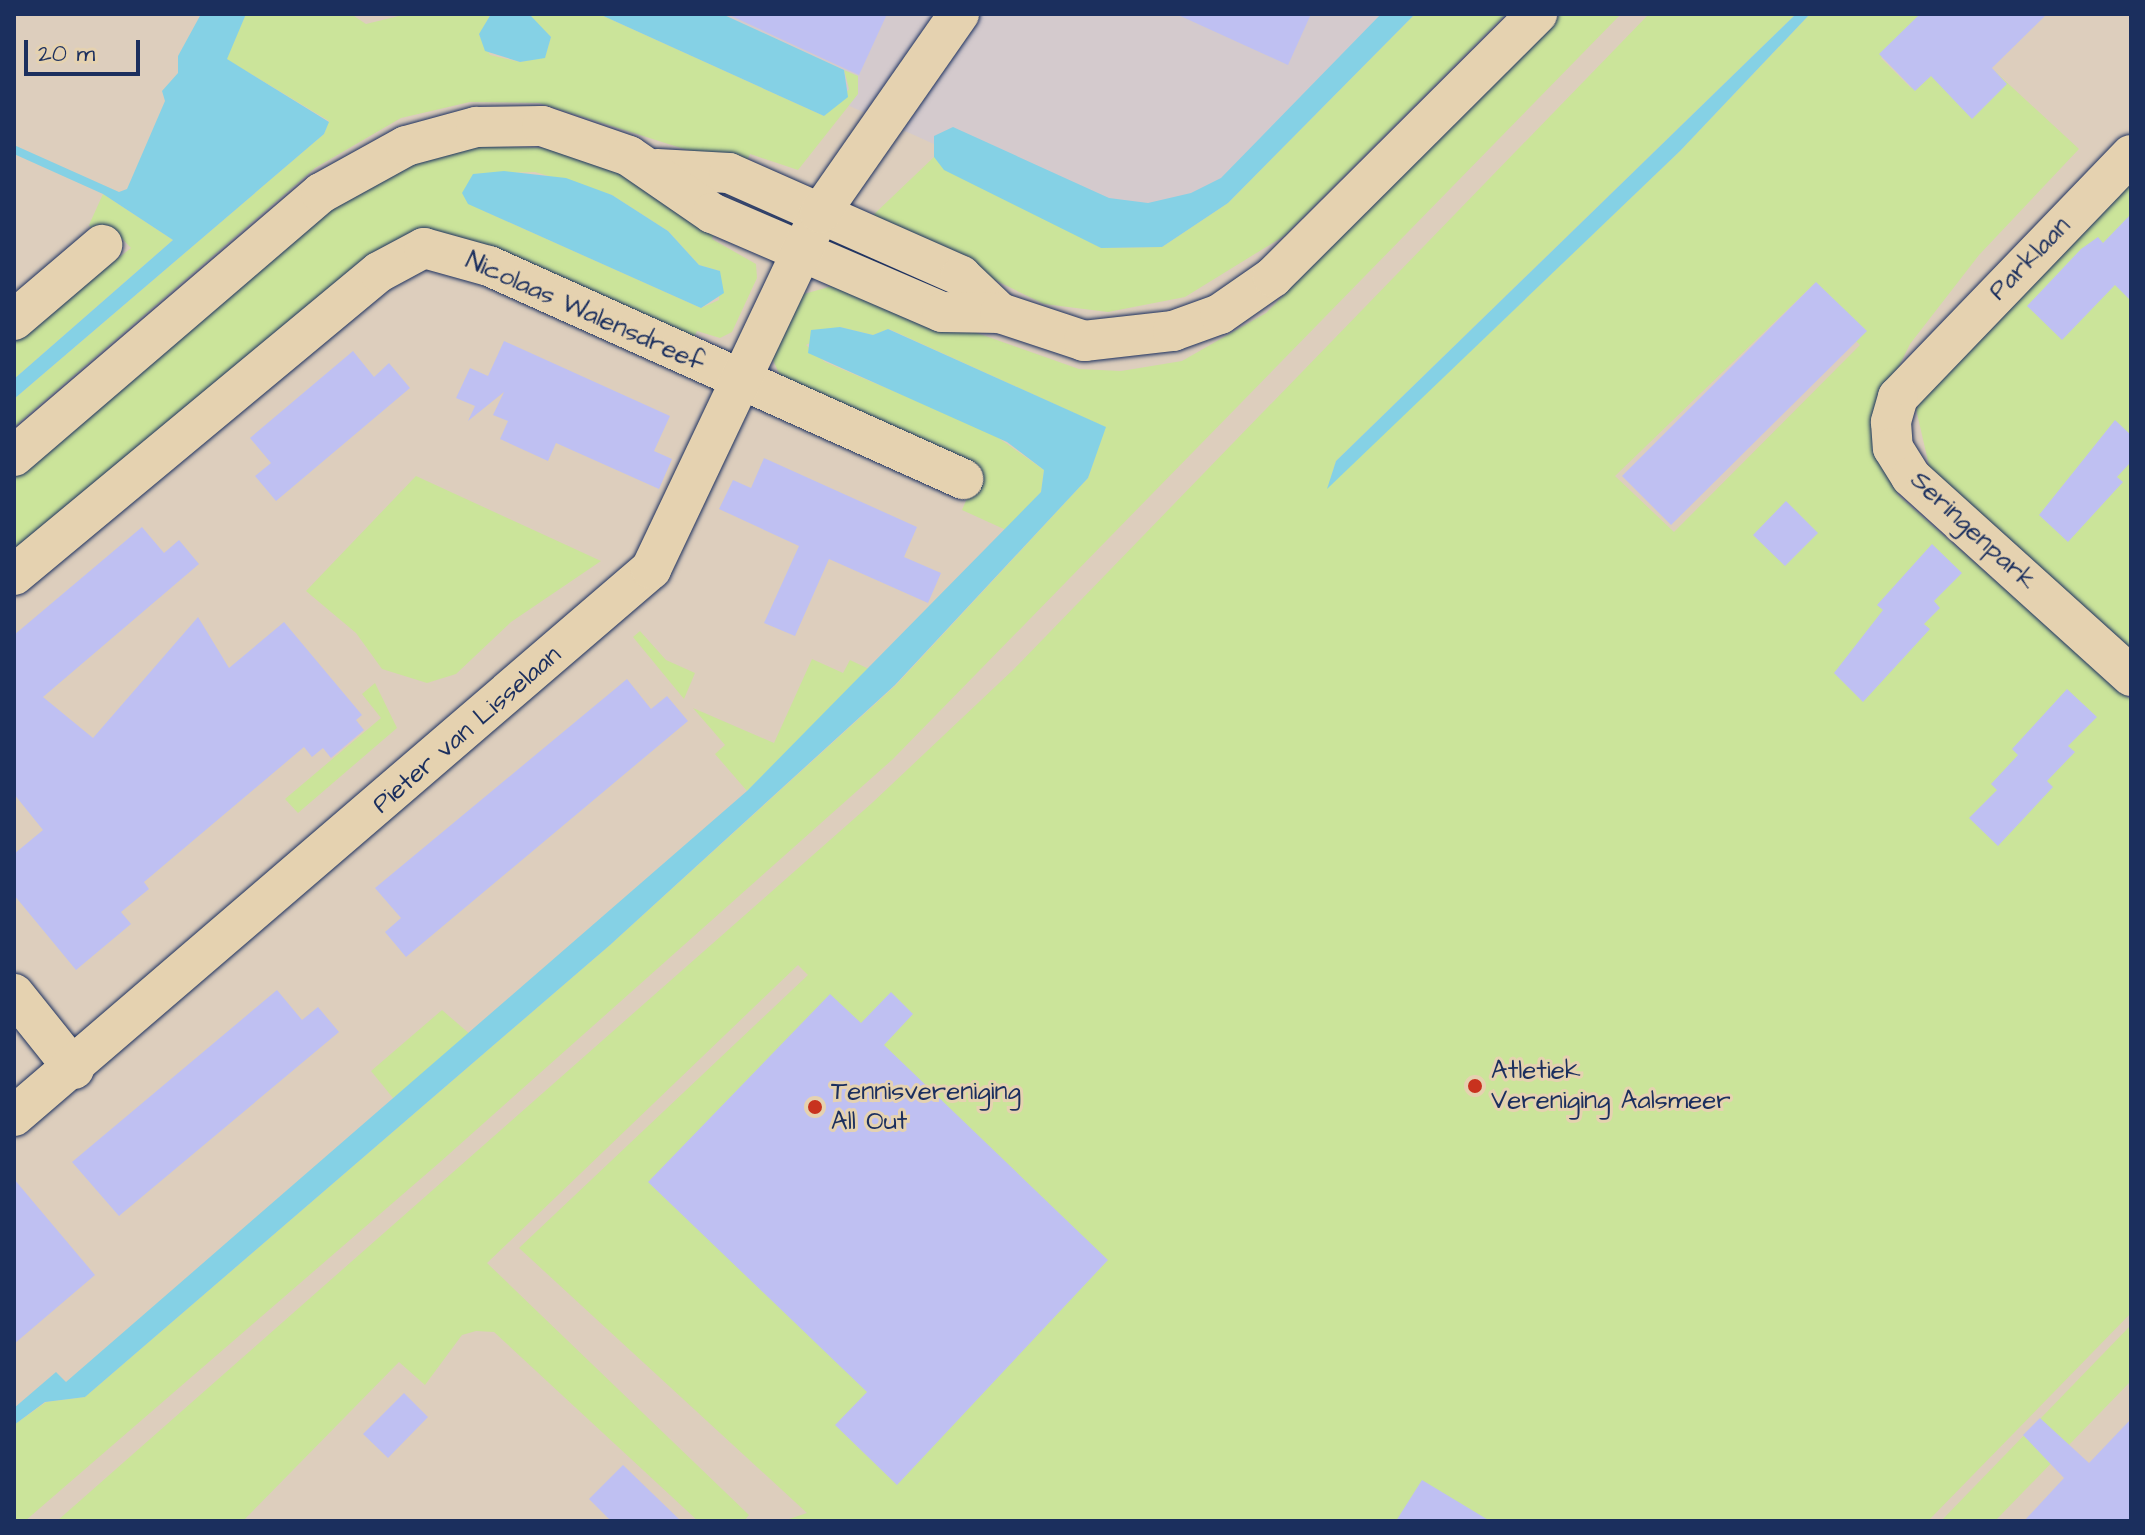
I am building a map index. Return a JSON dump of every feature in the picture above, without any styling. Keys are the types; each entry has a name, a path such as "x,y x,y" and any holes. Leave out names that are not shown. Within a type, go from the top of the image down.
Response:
{"street":[{"name":"Pieter van Lisselaan","path":"14,1116 74,1069 651,569 799,250 820,213 959,14"},
{"path":"657,169 712,213 942,312 1000,313 1059,336 1127,341 1220,314 1273,277 1537,14"},
{"path":"14,456 283,223 360,168 406,146 476,127 542,126 657,169 729,173 961,276 1000,313"},
{"name":"Parklaan","path":"1930,363 2131,155"},
{"path":"14,320 102,245"},
{"name":"Nicolaas Walensdreef","path":"14,575 407,251 452,253 489,266 739,382 963,479"},
{"name":"Seringenpark","path":"1930,363 1898,397 1891,422 1893,448 1911,477 2131,676"},
{"path":"14,994 74,1069"}],"shaded area":[{"path":"646,14 1399,14 1217,196 1131,233"}],"green space":[{"path":"246,14 351,14 366,24 407,14 491,14 479,35 490,55 520,62 545,57 551,37 527,14 599,14 824,116 849,89 844,70 858,76 858,94 798,170 750,154 744,168 539,103 470,102 401,118 315,168 14,427 14,399 324,134 329,121 226,59"},
{"path":"1415,14 1506,14 1284,236 1185,297 1108,312 1044,304 869,219 934,157 1101,248 1162,247 1228,203"},
{"path":"1561,14 1621,14 893,759 439,1163 25,1521 14,1521 14,1425 46,1402 85,1397 610,945 896,685 1088,478 1105,427 889,329 873,335 840,327 806,345 825,362 990,432 1044,470 1041,492 1006,530 962,510 978,472 783,382 772,358 797,296 839,284 1079,369 1121,371 1182,361 1266,313"},
{"path":"1649,14 1796,14 1336,461 1328,487 1680,151 1810,14 1921,14 1881,58 1911,88 1959,38 2079,149 1979,255 1910,344 1881,403 1878,447 1898,495 2131,700 2131,1313 1928,1521 783,1521 807,1513 519,1248 808,975 798,965 487,1263 749,1515 744,1521 698,1521 494,1332 476,1331 462,1335 425,1385 399,1362 243,1521 57,1521 872,803 1014,669","holes":["1815,283 1812,298 1860,345 1674,532 1615,476"]},
{"path":"479,146 549,148 593,159 717,225 712,239 756,264 757,278 732,332 720,338 697,331 691,343 423,230 407,234 14,557 14,477 329,208 396,168","holes":["535,172 612,195 668,231 699,265 720,271 719,300 701,308 484,211 473,174"]},
{"path":"2131,162 2131,652 1931,474 1916,409 1932,379"},
{"path":"103,194 173,240 14,379 14,340 131,248 111,227 95,233 89,225"},
{"path":"416,476 601,561 511,622 456,674 427,683 382,669 356,633 306,591"},
{"path":"640,631 666,660 695,673 684,699 633,637"},
{"path":"812,659 843,673 850,660 871,670 747,791 715,754 725,745 693,708 774,743"},
{"path":"375,683 397,728 298,813 285,799 381,718 362,694"},
{"path":"442,1010 471,1035 393,1098 371,1071"},
{"path":"2131,1325 2131,1381 1995,1521 1941,1521"}],"water":[{"path":"201,14 246,14 227,59 329,122 324,134 14,399 14,379 173,240 103,194 14,154 14,145 119,192 127,189 165,101 162,91 178,73 178,56"},
{"path":"491,14 531,16 551,37 545,58 520,62 485,51 479,34"},
{"path":"599,14 722,14 844,70 848,97 824,116"},
{"path":"1381,14 1415,14 1228,203 1162,247 1101,248 944,170 934,157 934,136 953,127 1109,198 1148,203 1191,193 1221,178"},
{"path":"1796,14 1810,14 1680,151 1327,489 1336,461"},
{"path":"504,171 566,178 612,195 668,231 699,265 720,271 724,293 701,308 468,204 462,193 473,174"},
{"path":"840,327 873,335 888,329 1106,427 1088,478 895,685 610,945 85,1397 45,1402 14,1425 14,1408 56,1372 66,1382 747,791 1041,492 1044,470 1007,442 808,353 811,330"}],"building":[{"path":"727,14 887,14 859,75"},
{"path":"1176,14 1311,14 1288,65"},
{"path":"1920,14 2047,14 1992,68 2007,84 1972,119 1931,76 1915,91 1879,54"},
{"path":"2131,214 2131,301 2115,285 2062,340 2027,306 2081,249 2098,237 2103,243"},
{"path":"1816,282 1867,331 1671,525 1622,476"},
{"path":"504,341 670,416 654,451 672,459 659,489 556,443 548,461 500,439 508,421 493,415 504,392 468,421 475,406 456,398 470,368 488,376"},
{"path":"353,351 374,377 389,363 410,388 276,501 255,476 271,463 250,438"},
{"path":"2115,420 2131,435 2131,462 2117,477 2123,482 2068,542 2039,515"},
{"path":"764,458 917,527 904,557 941,573 928,603 829,559 795,636 764,623 799,546 719,509 733,480 751,488"},
{"path":"1786,501 1818,533 1785,566 1753,535"},
{"path":"142,527 164,553 179,540 199,564 43,697 93,738 198,617 229,668 284,622 362,715 356,720 364,730 331,758 323,748 312,757 304,747 144,882 149,889 121,912 131,924 76,970 14,895 14,854 43,830 14,794 14,635"},
{"path":"1932,544 1962,573 1934,601 1940,608 1924,624 1930,629 1863,702 1834,673 1883,610 1877,605"},
{"path":"627,679 651,709 667,696 688,721 406,957 385,932 401,918 375,888"},
{"path":"2067,689 2097,717 2068,746 2075,752 2047,781 2053,787 1998,846 1969,818 1997,790 1991,784 2018,755 2012,749"},
{"path":"277,990 302,1020 318,1007 339,1032 119,1216 72,1162"},
{"path":"891,992 913,1014 884,1045 1108,1260 897,1485 835,1425 867,1392 648,1182 830,994 861,1023"},
{"path":"14,1179 95,1275 14,1344"},
{"path":"404,1393 428,1417 388,1458 363,1434"},
{"path":"2040,1418 2089,1463 2131,1419 2131,1521 2024,1521 2064,1478 2023,1435"},
{"path":"623,1465 681,1521 611,1521 589,1499"},
{"path":"1422,1480 1490,1521 1396,1521"}],"place":[{"name":"Atletiek Vereniging Aalsmeer","path":"1475,1086"},
{"name":"Tennisvereniging All Out","path":"815,1107"}]}
